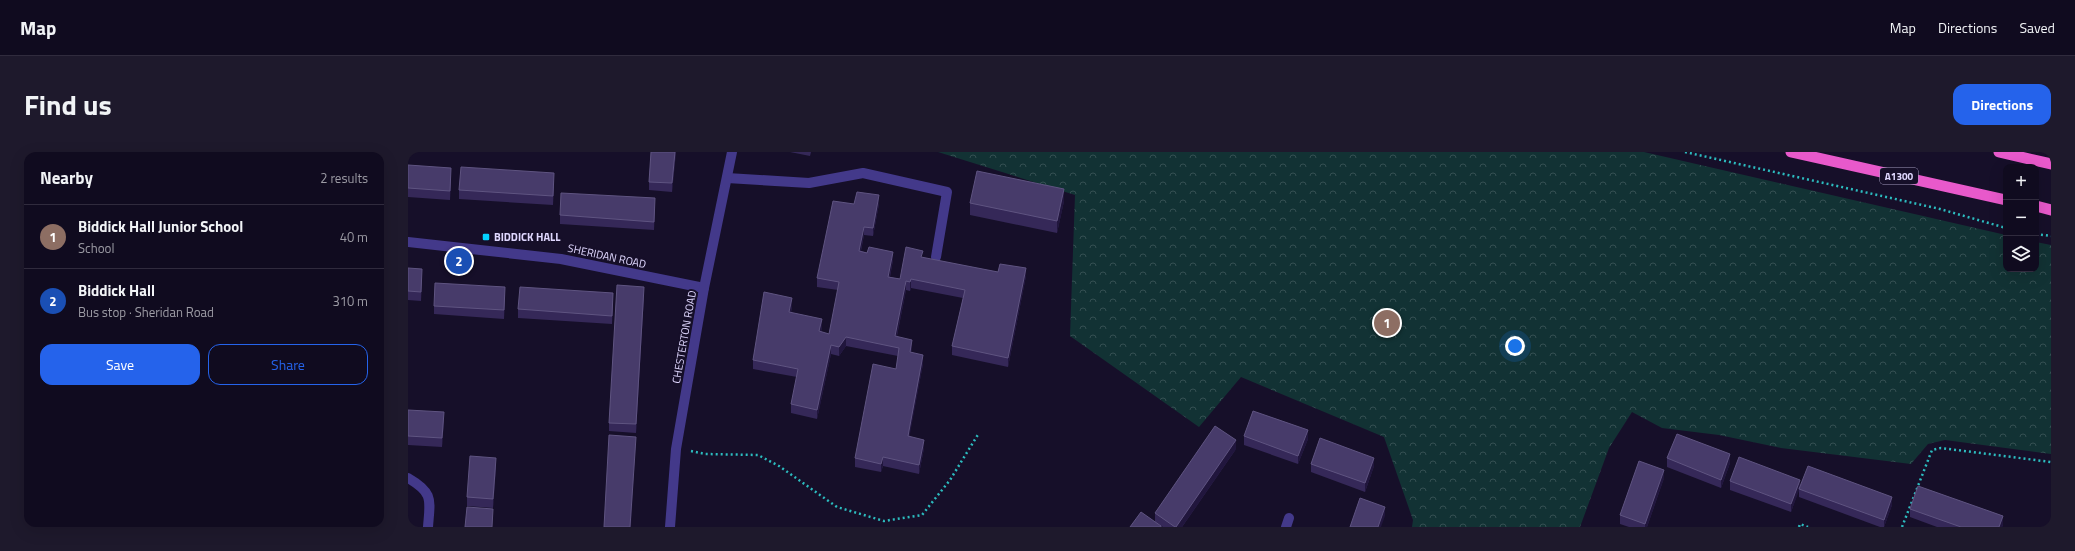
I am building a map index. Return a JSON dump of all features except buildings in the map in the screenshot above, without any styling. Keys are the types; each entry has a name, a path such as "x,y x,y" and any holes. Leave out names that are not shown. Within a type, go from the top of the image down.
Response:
{"highway":[{"name":"A1300","path":"1791,152 2003,199"},
{"path":"1999,152 2051,164"},
{"path":"2039,207 2051,210"}],"street":[{"name":"CHESTERTON ROAD","path":"670,527 676,449 704,288 732,152"},
{"path":"727,178 809,183 863,173 947,192 936,257"},
{"name":"SHERIDAN ROAD","path":"408,242 561,259 704,288"},
{"path":"408,478 422,487 430,499 428,527"}],"path":[{"path":"1685,152 1940,209 2003,227"},
{"path":"2039,234 2051,236"},
{"path":"676,449 705,454 758,455 779,466 836,507 884,521 922,516 950,480 980,433"},
{"path":"1902,527 1932,450 1941,448 2051,462"},
{"path":"1799,527 1800,524 1808,527"}],"green space":[{"path":"938,152 1644,152 2003,234 2003,272 2039,272 2039,243 2051,245 2051,454 1945,440 1928,444 1911,464 1781,448 1719,435 1662,428 1632,412 1609,448 1580,527 1412,527 1413,520 1384,437 1241,377 1199,427 1070,336 1075,195"}],"place":[{"name":"BIDDICK HALL","path":"486,237"},
{"name":"Biddick Hall","path":"459,261"},
{"name":"Biddick Hall Junior School","path":"1387,323"}]}
